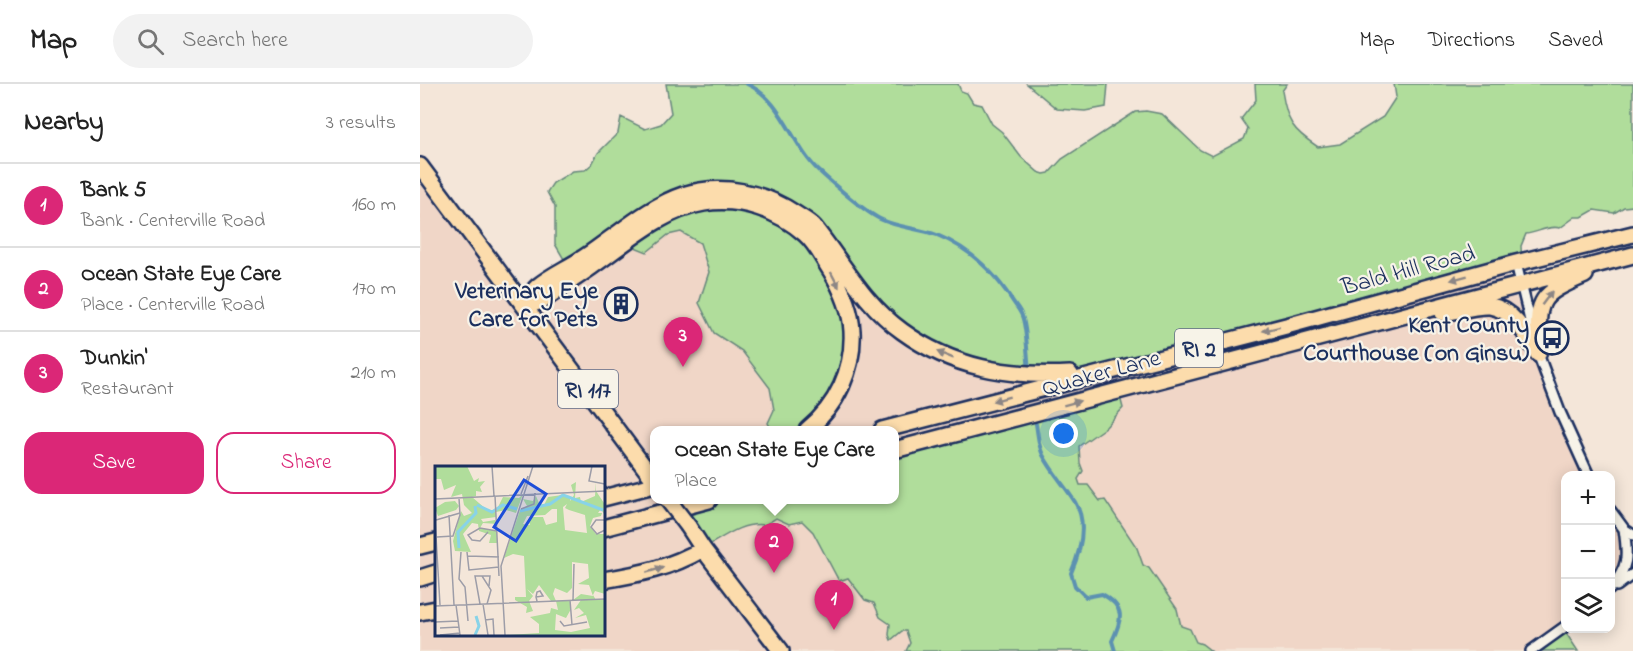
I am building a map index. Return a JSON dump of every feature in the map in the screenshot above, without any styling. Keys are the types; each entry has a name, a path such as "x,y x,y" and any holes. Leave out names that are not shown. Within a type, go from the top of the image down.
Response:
{"main road":[{"name":"RI 117","path":"420,166 650,477"},
{"path":"525,306 535,288 582,259 644,214 682,195 701,191 738,191 776,201 813,225 831,247 849,277 877,310 900,330 944,356 988,370 1028,375 1071,374 1123,367"},
{"path":"525,306 542,301 651,224 687,207 719,201 754,205 771,211 805,233 820,254 838,282 852,329 849,366 840,389 829,408 811,426"},
{"name":"Bald Hill Road","path":"897,426 1633,234"},
{"path":"1538,354 1539,314 1544,298 1557,287 1632,255"},
{"name":"Quaker Lane","path":"899,449 1632,255"},
{"path":"1348,329 1489,306 1503,310 1515,321 1538,354"},
{"path":"604,498 650,481"},
{"path":"671,504 781,651"},
{"path":"604,528 694,504"},
{"path":"420,546 435,542"},
{"path":"604,580 651,571 680,562 703,549"},
{"path":"420,578 435,573"},
{"path":"420,612 435,609"}],"street":[{"path":"1516,263 1538,354 1560,412 1588,471"},
{"path":"1615,516 1624,529 1633,535"},
{"path":"1615,584 1626,564 1628,554 1624,529"},
{"path":"1615,587 1633,574"},
{"path":"1531,651 1561,630"}],"shaded area":[{"path":"420,167 508,286 514,290 546,280 645,213 681,195 717,191 755,194 771,200 810,224 852,284 874,309 908,336 945,357 985,369 1022,376 1092,373 1123,367 1503,269 1537,345 1535,347 1558,411 1586,471 1561,471 1561,628 1530,651 1211,651 1196,642 1190,629 1181,626 1177,609 1149,568 1143,565 1137,548 1105,500 1100,501 1089,485 1080,485 1078,479 1083,471 1079,446 1106,427 1123,408 1119,394 899,450 899,426 810,426 827,408 840,389 849,362 851,327 841,291 805,235 760,207 715,201 678,209 659,219 626,243 647,252 668,235 681,232 700,243 709,272 699,304 714,333 742,351 771,388 774,410 769,423 770,426 650,426 650,504 698,504 678,509 706,547 737,528 755,524 765,525 776,518 789,524 802,521 813,532 839,581 848,578 865,600 874,603 880,617 890,624 891,640 902,631 906,631 910,643 906,651 420,651"},
{"path":"1615,518 1625,534 1626,557 1615,579"}],"green space":[{"path":"666,84 958,84 961,91 967,93 973,103 982,105 992,124 1002,132 1021,157 1038,172 1044,174 1049,173 1062,159 1135,112 1146,111 1162,114 1200,150 1212,156 1244,139 1248,129 1241,119 1256,100 1255,84 1287,84 1282,91 1289,118 1302,135 1318,147 1340,144 1383,117 1396,97 1394,84 1633,84 1633,206 1624,207 1614,213 1594,210 1582,217 1575,217 1560,228 1526,234 1521,246 1522,267 1092,373 1022,376 908,336 810,224 717,191 568,266 555,244 555,207 547,192 553,183 573,171 585,170 592,164 598,153 618,133 621,117 645,129 661,124 671,113"},
{"path":"1027,84 1108,84 1106,107 1085,111 1057,109"},
{"path":"733,202 805,235 841,291 849,362 809,426 770,426 768,423 774,410 770,388 742,351 714,333 699,303 709,272 700,243 681,232 668,235 647,252 625,243 659,219"},
{"path":"1119,393 1123,408 1106,427 1079,446 1083,471 1078,479 1080,485 1088,485 1100,501 1105,500 1137,548 1143,565 1149,568 1177,609 1181,626 1190,629 1196,642 1211,651 906,651 910,643 906,631 902,631 891,640 890,624 880,617 874,603 865,600 848,578 839,581 813,532 802,521 789,524 776,518 765,525 741,528 706,547 681,515 705,504 899,504 899,450"},
{"path":"1561,628 1561,633 1566,633 1578,651 1531,651"}],"waterway":[{"path":"747,84 770,101 801,149 819,171 857,204 887,222 949,240 989,271 1005,290 1024,321 1029,370"},
{"path":"1036,424 1043,455 1079,510 1082,528 1080,547 1071,573 1075,586 1086,597 1102,594 1115,604 1120,614 1112,641 1115,651"}],"place":[{"name":"Veterinary Eye Care for Pets","path":"621,304"},
{"name":"Kent County Courthouse (on Ginsu)","path":"1552,338"},
{"name":"Dunkin'","path":"683,367"},
{"name":"Ocean State Eye Care","path":"774,573"},
{"name":"Bank 5","path":"834,630"}]}
